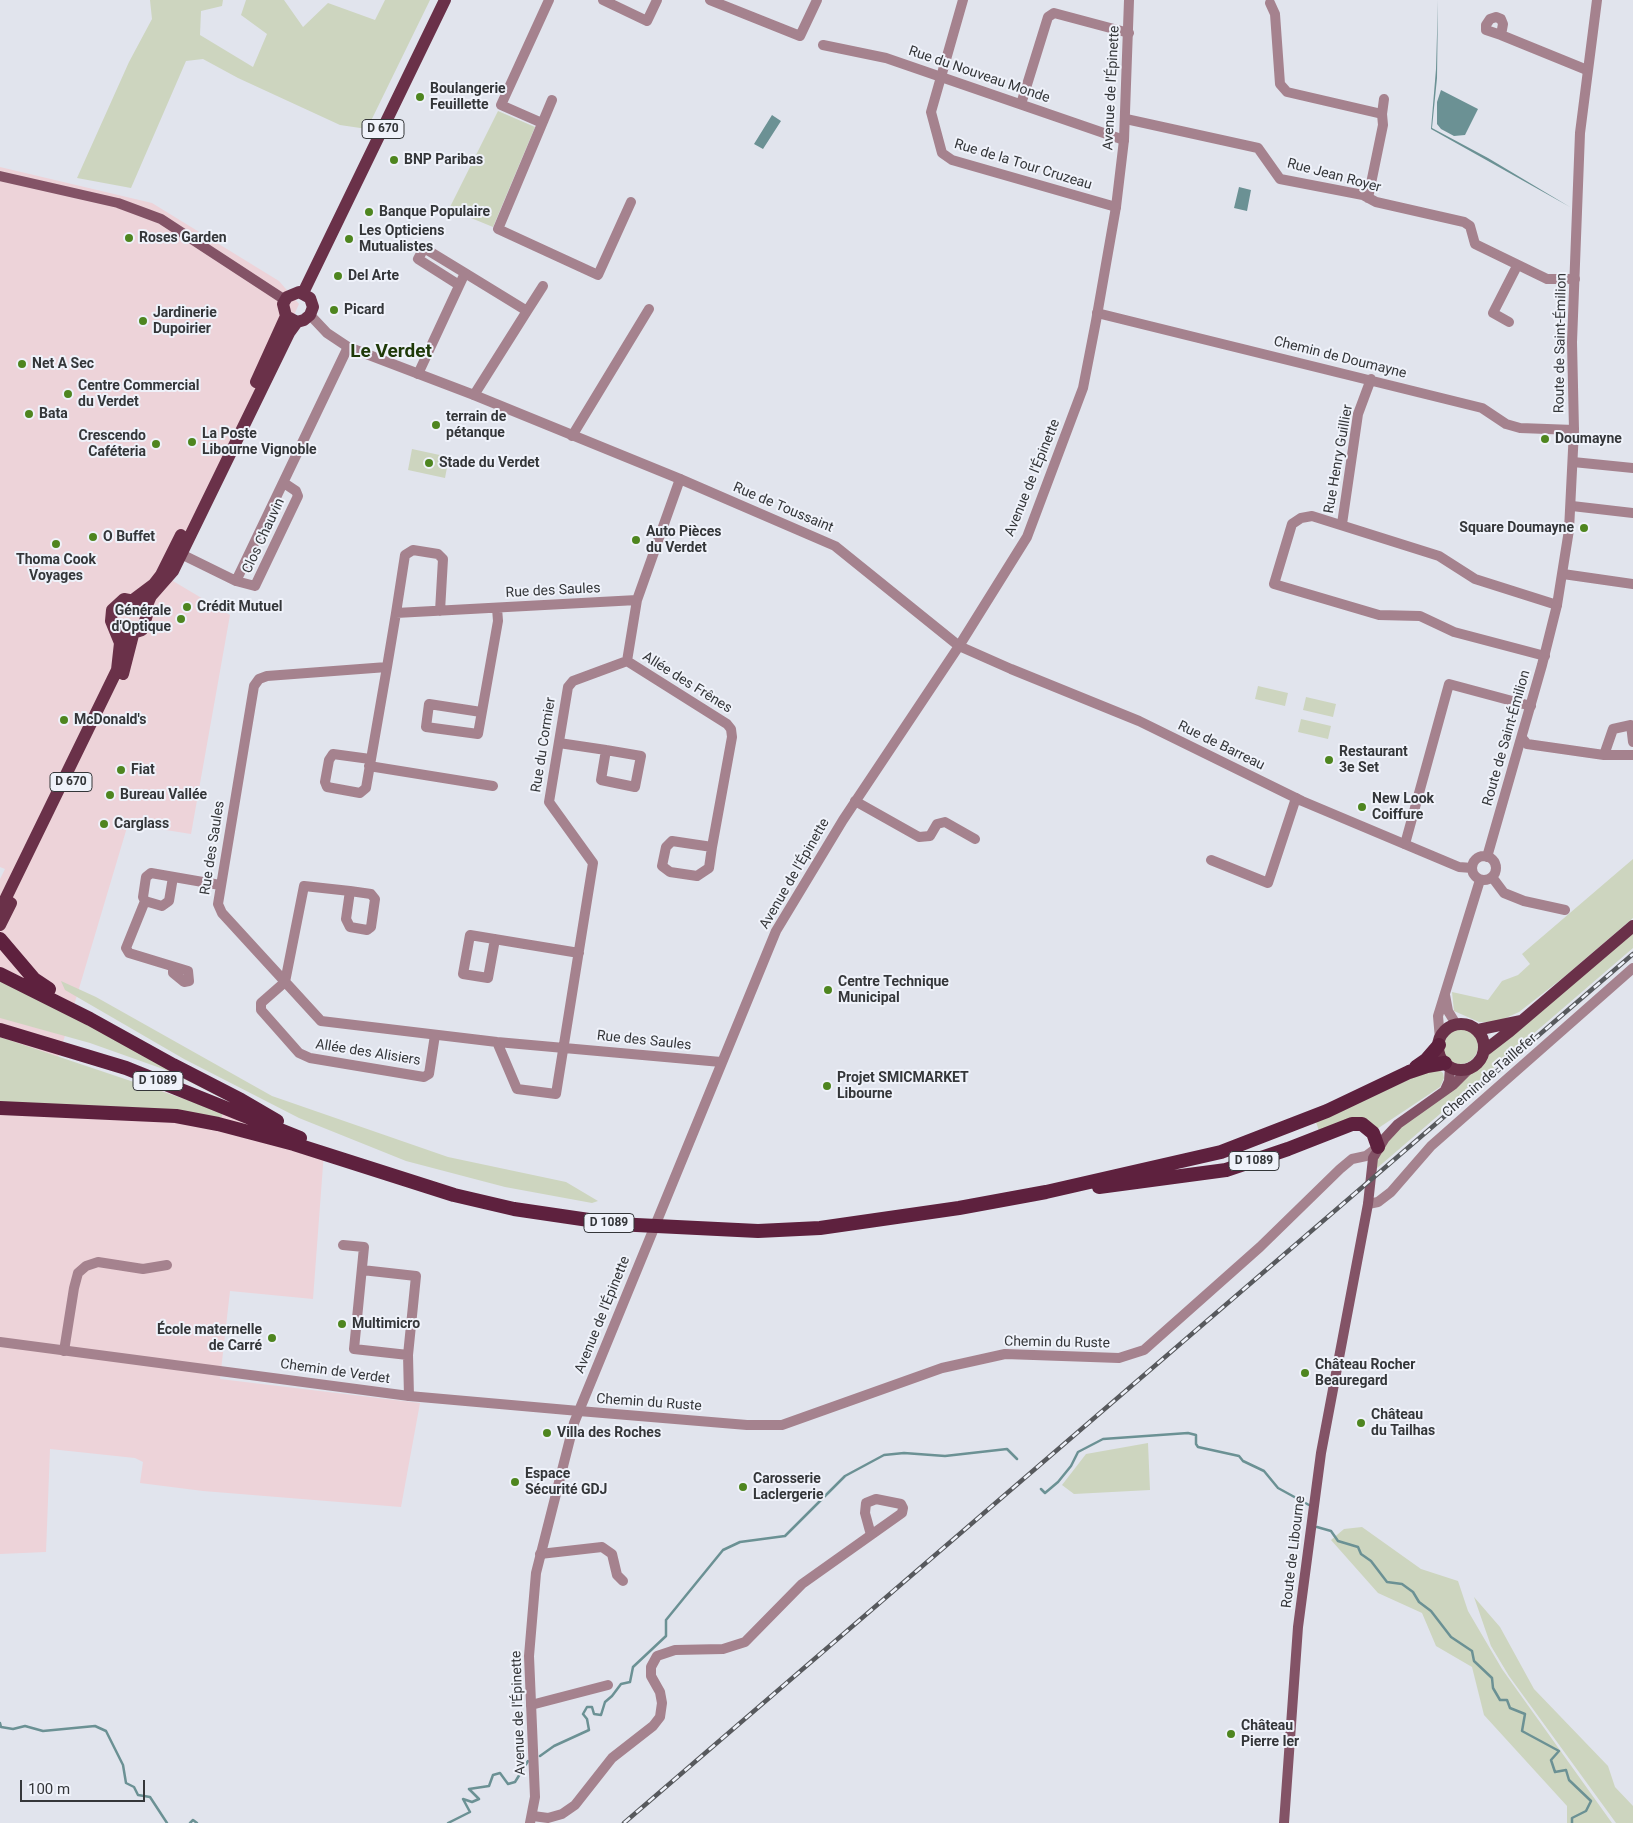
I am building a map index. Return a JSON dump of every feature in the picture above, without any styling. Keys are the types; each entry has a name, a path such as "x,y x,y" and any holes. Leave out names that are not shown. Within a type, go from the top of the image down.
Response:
{"highway":[{"path":"0,939 34,979 90,1019"},
{"path":"0,974 90,1019 241,1100 312,1142"},
{"name":"D 1089","path":"0,1030 126,1068 403,1178 454,1195 514,1209 616,1224 758,1231 820,1228 878,1221 1046,1192 1221,1152 1327,1111 1409,1072 1427,1066 1448,1065"},
{"name":"D 1089","path":"1409,1072 1426,1060 1439,1042"},
{"path":"0,1108 176,1116 218,1124 294,1144 403,1178"},
{"name":"D 1089","path":"1046,1192 1112,1186 1226,1170 1288,1149 1352,1124 1362,1124 1373,1133 1378,1147"}],"main road":[{"name":"D 670","path":"303,293 445,0"},
{"path":"0,176 118,203 161,219 285,300"},
{"path":"294,292 303,293 312,302 310,315 304,320 291,319 283,308 285,300 294,292"},
{"path":"291,319 285,342 173,571 151,596 145,610 145,625 133,635 122,634 117,631 111,621 112,610 119,602 134,600 154,584 161,575 291,319"},
{"path":"134,600 145,610"},
{"name":"D 670","path":"0,910 117,670 120,644 117,631"},
{"name":"D 670","path":"0,925 125,669 133,635"},
{"path":"1368,1204 1373,1158 1378,1147 1398,1124 1453,1085 1477,1063 1484,1051 1633,926"},
{"path":"1471,1067 1464,1069 1448,1065 1441,1058 1439,1042 1444,1032 1456,1024 1464,1024 1477,1030 1520,1021"},
{"path":"1477,1030 1484,1043 1484,1051"},
{"path":"1445,1090 1449,1081 1448,1065"},
{"name":"Route de Libourne","path":"1284,1823 1298,1627 1321,1453 1368,1204"}],"street":[{"path":"542,123 501,105 549,0"},
{"path":"603,0 647,21 657,0"},
{"path":"710,0 800,36 817,0"},
{"path":"940,75 963,0"},
{"name":"Avenue de l'Épinette","path":"531,1819 535,1788 529,1656 536,1573 563,1459 578,1411 776,931 855,802 959,646 1027,537 1083,388 1098,313 1116,207 1126,120 1129,0"},
{"name":"Route de Saint-Émilion","path":"1487,857 1545,656 1563,574 1572,506 1574,430 1572,342 1580,133 1597,0"},
{"path":"1270,3 1275,14 1280,84 1287,92 1382,114"},
{"path":"1021,104 1048,17 1054,12 1129,34"},
{"path":"1501,35 1587,70"},
{"name":"Rue du Nouveau Monde","path":"823,45 886,58 940,75 1124,140"},
{"name":"Rue de la Tour Cruzeau","path":"940,75 931,112 942,153 952,160 1116,207"},
{"path":"1368,198 1384,124 1382,114 1384,99"},
{"path":"552,100 498,229 598,275 631,202"},
{"name":"Rue Jean Royer","path":"1126,120 1258,148 1280,179 1368,198 1376,202 1464,222 1470,226 1475,244 1517,266"},
{"path":"460,285 418,259 424,248 527,311"},
{"path":"1509,322 1493,313 1517,266 1547,279 1574,279"},
{"path":"418,374 465,273"},
{"path":"474,395 543,286"},
{"path":"572,436 650,309"},
{"name":"Chemin de Doumayne","path":"1098,313 1372,379 1482,408 1506,424 1520,428 1574,430"},
{"name":"Rue de Toussaint","path":"310,315 326,333 348,347 474,395 680,479 835,546 959,646"},
{"name":"Clos Chauvin","path":"236,581 348,347"},
{"name":"Rue Henry Guillier","path":"1372,379 1358,414 1342,524 1439,556 1475,579 1557,605"},
{"path":"1573,462 1633,468"},
{"path":"627,661 637,600 680,479"},
{"name":"Clos Chauvin","path":"181,554 236,581 255,586 298,496 296,491 284,483"},
{"path":"1572,506 1633,513"},
{"path":"1342,524 1312,516 1301,518 1292,524 1274,584 1379,616 1420,616 1454,632 1545,656"},
{"path":"440,611 443,559 438,554 413,550 406,555 370,762 363,792 327,787 329,760 333,754 370,762 493,786"},
{"path":"1563,574 1633,584"},
{"name":"Rue des Saules","path":"396,613 637,600"},
{"path":"481,712 429,704 426,727 478,734 498,621 497,608"},
{"name":"Rue de Barreau","path":"959,646 1011,669 1139,720 1296,798 1459,866 1472,868"},
{"name":"Rue du Cormier","path":"564,1046 593,864 549,802 568,687 573,681 627,661"},
{"name":"Allée des Frênes","path":"627,661 727,724 731,729 732,736 709,868 697,876 670,872 662,866 666,847 672,841 712,848"},
{"name":"Rue des Saules","path":"387,667 267,676 259,679 254,686 220,885 218,904 222,913 321,1021 497,1042 564,1046 721,1062"},
{"path":"1404,844 1450,684 1531,706"},
{"path":"1604,755 1613,729 1631,725 1633,742"},
{"path":"1522,738 1527,744 1604,755 1633,755"},
{"path":"559,743 606,750 641,756 635,787 601,780 606,750"},
{"path":"1211,860 1268,883 1296,798"},
{"path":"855,802 918,837 930,836 937,824 945,822 975,839"},
{"path":"1480,880 1474,875 1472,868 1477,858 1487,857 1493,861 1496,867 1492,877"},
{"path":"174,968 129,953 126,948 145,901 143,897 148,874 220,885"},
{"path":"145,901 162,906 169,901 173,877"},
{"path":"1480,880 1492,877"},
{"path":"1492,877 1504,893 1524,901 1565,910"},
{"path":"1439,1042 1438,1016 1480,880"},
{"path":"285,982 304,886 350,891"},
{"path":"495,939 488,978 463,974 470,935 495,939 579,953"},
{"name":"Chemin de Taillefer","path":"1368,1204 1378,1202 1391,1192 1431,1146 1633,968"},
{"name":"Allée des Alisiers","path":"285,982 261,1003 261,1010 299,1053 310,1058 424,1077 429,1074 435,1035"},
{"path":"1445,994 1448,1011 1456,1024"},
{"path":"497,1042 517,1089 556,1094 564,1046"},
{"name":"Chemin du Ruste","path":"578,1411 747,1425 782,1425 942,1368 1005,1354 1119,1358 1144,1350 1352,1160 1366,1156 1378,1147"},
{"path":"343,1245 364,1247 354,1349 408,1355"},
{"path":"64,1351 74,1288 78,1273 86,1266 98,1262 143,1269 167,1265"},
{"path":"362,1270 416,1276 408,1355 409,1396"},
{"name":"Chemin de Verdet","path":"0,1342 409,1396 578,1411"},
{"path":"531,1819 548,1818 562,1814 575,1806 612,1758 652,1726 660,1717 662,1703 660,1692 651,1676 651,1667 657,1656 675,1650 723,1650 745,1642 802,1584 871,1535"},
{"path":"540,1554 602,1547 612,1554 617,1575 624,1581"},
{"path":"531,1705 608,1685"}],"shaded area":[{"path":"150,0 223,0 222,6 201,11 200,35 253,67 267,34 241,15 246,0 284,0 303,27 328,3 375,20 385,0 430,0 367,129 340,125 238,78 203,59 186,61 131,188 77,178 129,62 152,19"},
{"path":"1438,0 1437,78 1432,128 1488,158 1570,207 1431,129 1436,69"},
{"path":"1441,90 1478,109 1465,135 1454,136 1441,129 1437,124 1437,102"},
{"path":"498,111 535,127 493,227 449,209"},
{"path":"772,115 781,121 763,149 754,144"},
{"path":"0,167 152,203 279,281 299,304 173,581 230,615 191,834 128,824 58,1059 165,1092 324,1152 313,1299 230,1291 220,1379 420,1403 401,1507 203,1491 140,1483 143,1462 135,1458 50,1449 46,1552 0,1554 0,879 5,869 0,867"},
{"path":"1239,187 1251,190 1247,211 1234,208"},
{"name":"Stade du Verdet","path":"412,449 449,457 445,478 408,470"},
{"path":"1258,686 1288,693 1285,706 1255,699"},
{"path":"1306,697 1336,704 1333,717 1303,710"},
{"path":"1301,719 1331,726 1328,739 1298,732"},
{"path":"1633,859 1633,918 1564,977 1519,1012 1497,1022 1479,1022 1454,1011 1452,992 1488,1000 1502,981 1518,975 1530,964 1522,954"},
{"path":"1633,931 1633,948 1376,1169 1377,1158 1384,1145 1401,1126 1481,1066 1488,1054"},
{"path":"61,981 96,997 272,1096 448,1157 566,1182 598,1201 592,1203 505,1187 406,1161 299,1118 184,1059 65,990"},
{"path":"0,982 10,982 238,1106 166,1070 90,1043 0,1018"},
{"path":"1460,1028 1467,1029 1473,1033 1477,1039 1477,1053 1473,1059 1467,1063 1460,1064 1453,1063 1447,1059 1443,1053 1442,1046 1443,1039 1447,1033 1453,1029"},
{"path":"0,1037 223,1112 221,1119 0,1105"},
{"path":"1436,1067 1443,1073 1444,1078 1440,1087 1377,1129 1319,1131 1316,1122"},
{"path":"1148,1443 1150,1490 1074,1494 1062,1485 1086,1454"},
{"path":"1362,1527 1421,1569 1458,1581 1468,1611 1502,1669 1612,1823 1567,1823 1567,1806 1484,1715 1472,1667 1436,1646 1422,1613 1378,1593 1331,1540 1344,1529"},
{"path":"1474,1597 1500,1627 1534,1689 1608,1766 1615,1787 1633,1806 1633,1823 1616,1823 1509,1676 1491,1646"}],"waterway":[{"path":"1041,1489 1045,1493 1058,1482 1071,1466 1078,1452 1103,1439 1188,1433 1196,1435 1198,1447 1239,1456 1243,1461 1264,1471 1278,1488 1309,1505"},
{"path":"540,1756 554,1746 589,1730 587,1719 583,1714 587,1707 592,1707 594,1714 601,1715 605,1702 621,1684 630,1682 633,1667 666,1636 666,1620 723,1550 740,1542 785,1536 845,1476 884,1455 904,1453 945,1456 1007,1449 1017,1459"},
{"path":"1317,1527 1331,1531 1338,1541 1358,1547 1361,1554 1371,1561 1387,1582 1402,1584 1413,1592 1419,1602 1431,1611 1451,1637 1472,1651 1474,1661 1492,1678 1493,1688 1500,1700 1507,1700 1510,1708 1525,1714 1522,1731 1559,1751 1551,1760 1555,1772 1566,1770 1569,1780 1591,1801 1586,1811 1572,1818 1572,1823"},
{"path":"0,1723 1,1727 13,1729 25,1726 43,1731 95,1726 106,1731 123,1765 126,1783 134,1787 138,1795 150,1797 167,1823"},
{"path":"448,1823 470,1812 463,1799 472,1802 479,1799 469,1789 489,1786 493,1775 500,1773 508,1784 515,1782 528,1761"},
{"path":"190,1823 193,1820 197,1823"}],"railway":[{"path":"624,1823 1633,954"}],"place":[{"name":"Boulangerie Feuillette","path":"420,97"},
{"name":"BNP Paribas","path":"394,160"},
{"name":"Banque Populaire","path":"369,212"},
{"name":"Roses Garden","path":"129,238"},
{"name":"Les Opticiens Mutualistes","path":"349,239"},
{"name":"Del Arte","path":"338,276"},
{"name":"Picard","path":"334,310"},
{"name":"Jardinerie Dupoirier","path":"143,321"},
{"name":"Net A Sec","path":"22,364"},
{"name":"Centre Commercial du Verdet","path":"68,394"},
{"name":"Bata","path":"29,414"},
{"name":"terrain de pétanque","path":"436,425"},
{"name":"Doumayne","path":"1545,439"},
{"name":"La Poste Libourne Vignoble","path":"192,442"},
{"name":"Crescendo Caféteria","path":"156,444"},
{"name":"Stade du Verdet","path":"429,463"},
{"name":"Square Doumayne","path":"1584,528"},
{"name":"O Buffet","path":"93,537"},
{"name":"Auto Pièces du Verdet","path":"636,540"},
{"name":"Thoma Cook Voyages","path":"56,544"},
{"name":"Crédit Mutuel","path":"187,607"},
{"name":"Générale d'Optique","path":"181,619"},
{"name":"McDonald's","path":"64,720"},
{"name":"Restaurant 3e Set","path":"1329,760"},
{"name":"Fiat","path":"121,770"},
{"name":"Bureau Vallée","path":"110,795"},
{"name":"New Look Coiffure","path":"1362,807"},
{"name":"Carglass","path":"104,824"},
{"name":"Centre Technique Municipal","path":"828,990"},
{"name":"Projet SMICMARKET Libourne","path":"827,1086"},
{"name":"Multimicro","path":"342,1324"},
{"name":"École maternelle de Carré","path":"272,1338"},
{"name":"Château Rocher Beauregard","path":"1305,1373"},
{"name":"Château du Tailhas","path":"1361,1423"},
{"name":"Villa des Roches","path":"547,1433"},
{"name":"Espace Sécurité GDJ","path":"515,1482"},
{"name":"Carosserie Laclergerie","path":"743,1487"},
{"name":"Château Pierre Ier","path":"1231,1734"}],"district":[{"name":"Le Verdet","path":"391,352"}]}
